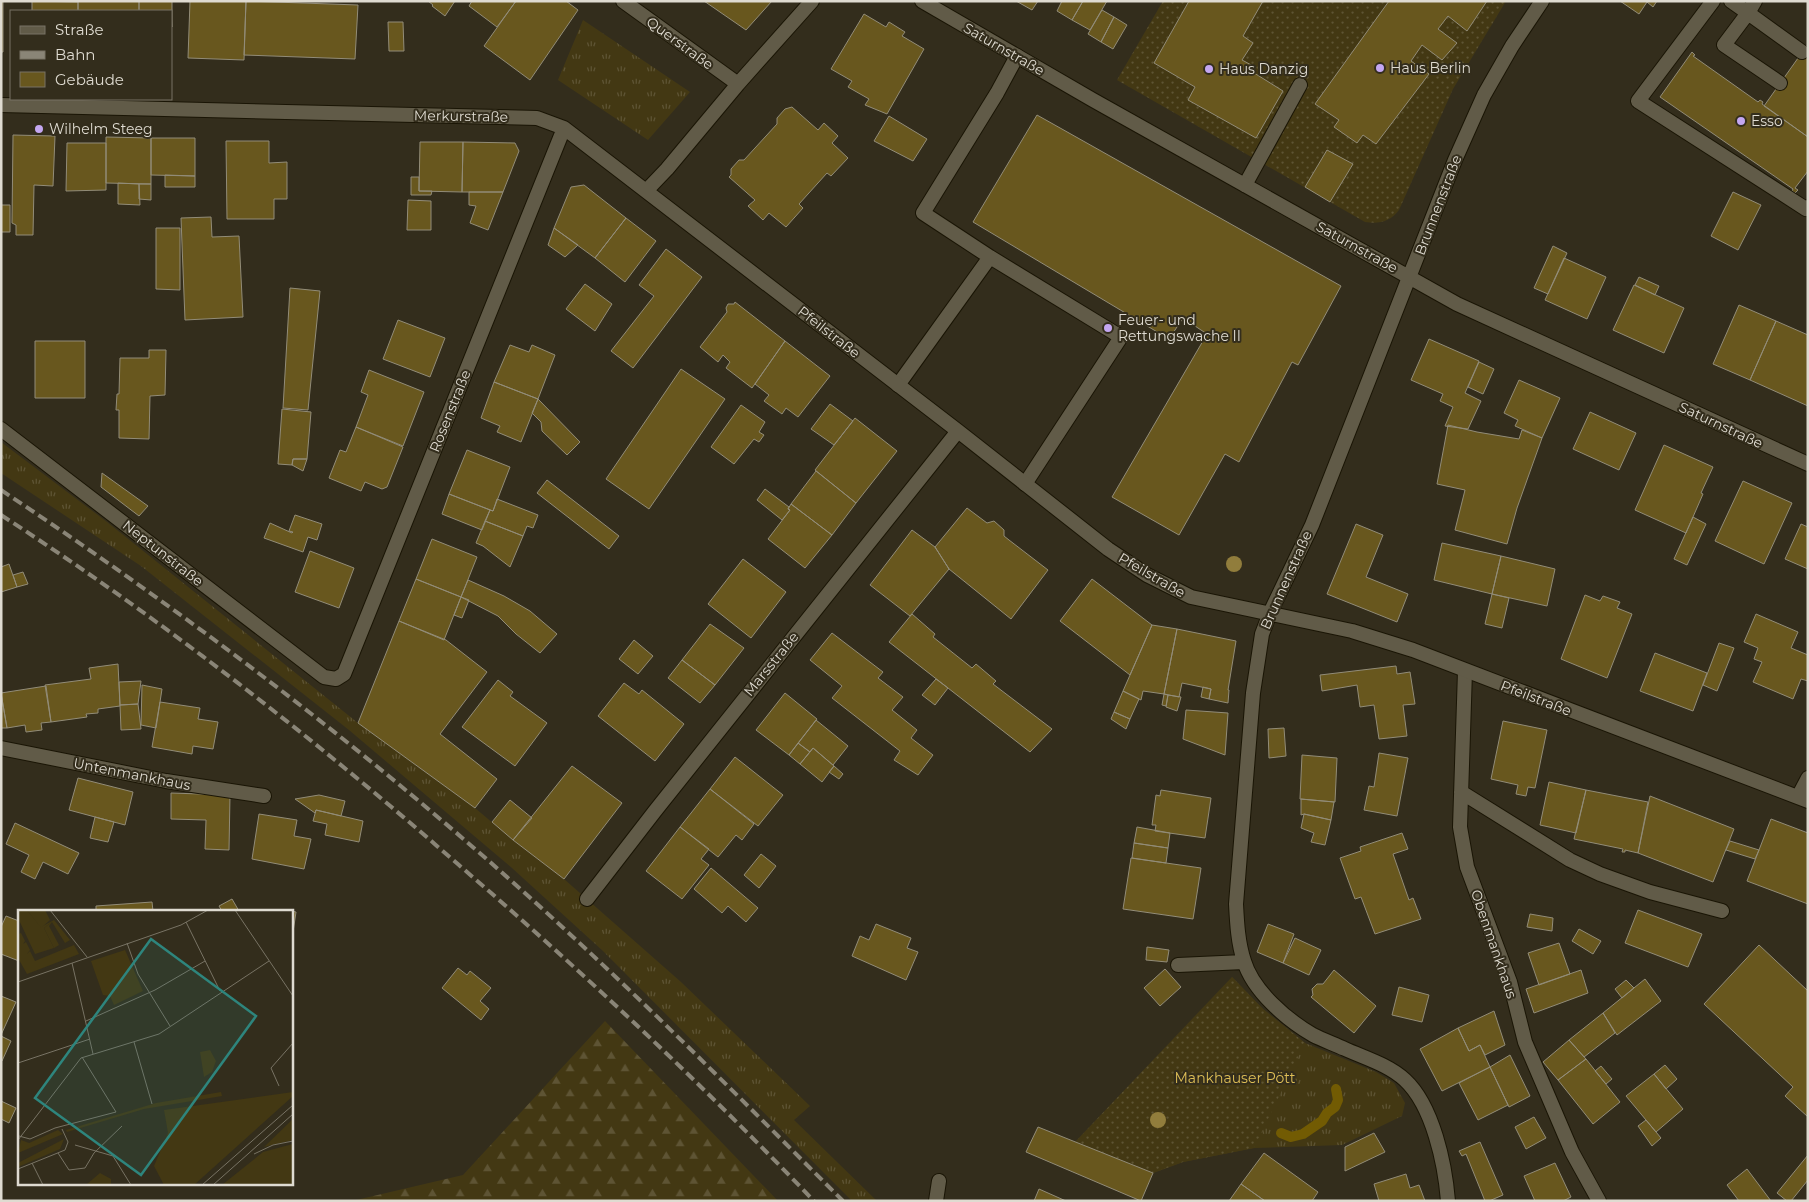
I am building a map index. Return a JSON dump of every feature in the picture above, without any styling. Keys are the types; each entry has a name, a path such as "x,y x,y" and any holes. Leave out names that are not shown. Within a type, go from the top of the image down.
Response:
{"street":[{"name":"Querstraße","path":"623,1 738,84"},
{"path":"646,191 812,1"},
{"name":"Saturnstraße","path":"922,1 1457,304 1808,464"},
{"name":"Brunnenstraße","path":"1448,1201 1442,1157 1436,1135 1413,1089 1398,1074 1381,1064 1314,1035 1268,1000 1252,979 1244,962 1238,936 1236,904 1253,694 1262,634 1312,525 1455,160 1484,95 1512,46 1542,1"},
{"path":"1713,1 1638,101 1806,209 1808,207"},
{"path":"1731,1 1751,7 1802,52"},
{"path":"1751,7 1724,45 1780,83"},
{"path":"1017,56 998,93 922,213 990,257 1122,337 1025,484"},
{"path":"1245,185 1300,85"},
{"name":"Merkurstraße","path":"1,105 537,118 564,128 646,191"},
{"name":"Rosenstraße","path":"324,677 336,679 344,674 564,128"},
{"name":"Pfeilstraße","path":"646,191 1108,549 1147,575 1191,597 1352,631 1413,650 1803,799"},
{"path":"898,385 990,257"},
{"name":"Neptunstraße","path":"1,429 324,677"},
{"name":"Marsstraße","path":"587,899 654,811 958,431"},
{"name":"Obenmankhaus","path":"1465,670 1460,827 1466,867 1510,982 1525,1042 1572,1152 1599,1201"},
{"name":"Untenmankhaus","path":"1,748 166,781 264,796"},
{"path":"1803,799 1808,778"},
{"path":"1461,792 1570,860 1600,874 1650,892 1722,911"},
{"path":"1178,965 1244,962"},
{"path":"936,1201 939,1181"}],"green space":[{"path":"1163,1 1506,1 1453,89 1399,210 1388,220 1375,223 1365,222 1117,80"},
{"path":"583,20 690,92 648,140 558,80"},
{"path":"1,442 107,522 358,723 475,808 564,879 681,982 810,1106 794,1120 877,1201 852,1201 603,951 512,868 349,730 141,566 1,473"},
{"name":"Mankhauser Pött","path":"1232,977 1263,1009 1305,1043 1376,1072 1394,1083 1405,1103 1402,1116 1342,1145 1254,1148 1183,1162 1153,1173"},
{"name":"Mankhauser Pött","path":"1232,977 1263,1009 1305,1043 1254,1148 1183,1162 1153,1173 1075,1142"},
{"path":"605,1021 778,1201 352,1201 463,1175"}],"building":[{"path":"1,1 3,1 3,52 1,52"},
{"path":"32,1 78,2 78,10 32,10"},
{"path":"78,1 139,1 139,10 78,10"},
{"path":"139,1 172,1 172,10 139,10"},
{"path":"190,1 246,1 244,60 188,58"},
{"path":"246,1 358,5 355,59 244,55"},
{"path":"428,1 455,1 445,16"},
{"path":"472,1 516,1 497,27 469,6"},
{"path":"516,1 566,1 578,10 530,80 484,46"},
{"path":"704,1 772,1 746,30"},
{"path":"1016,1 1038,1 1032,10"},
{"path":"1062,1 1083,1 1072,20 1057,11"},
{"path":"1083,1 1107,1 1090,30 1072,20"},
{"name":"Haus Danzig","path":"1189,1 1263,1 1243,36 1253,43 1242,60 1255,67 1251,71 1283,91 1256,138 1188,100 1195,87 1154,63"},
{"name":"Haus Berlin","path":"1389,1 1487,1 1467,31 1448,16 1438,29 1457,43 1442,60 1422,45 1411,61 1429,74 1376,144 1363,135 1357,143 1334,127 1339,120 1315,104"},
{"path":"1620,1 1657,1 1653,7 1647,2 1639,14"},
{"path":"1102,10 1114,17 1101,42 1088,34"},
{"path":"864,14 886,27 889,22 905,32 902,36 924,49 887,114 865,105 869,99 848,87 852,81 831,69"},
{"path":"1114,17 1127,25 1113,49 1101,42"},
{"path":"388,22 403,22 404,51 389,51"},
{"path":"1808,44 1808,137 1764,106"},
{"name":"Esso","path":"1692,52 1695,55 1693,56 1758,102 1760,100 1763,102 1762,104 1808,137 1808,171 1795,188 1798,190 1795,193 1792,191 1793,189 1660,97"},
{"path":"792,107 818,130 824,123 838,136 832,143 848,158 831,176 827,173 799,204 803,208 786,227 769,213 763,220 748,206 755,200 729,177 731,169 739,160 744,160 777,124 777,118 785,109"},
{"path":"1037,115 1341,286 1298,365 1292,362 1239,462 1225,454 1179,535 1112,497 1207,334 1183,318 1169,339 973,222"},
{"path":"889,116 927,139 913,161 874,141"},
{"path":"13,135 55,136 53,186 34,185 33,235 16,235 16,225 12,223"},
{"path":"106,137 151,138 151,184 106,183"},
{"path":"151,138 195,138 195,176 151,175"},
{"path":"226,141 269,141 269,163 287,162 287,199 274,199 274,219 227,219"},
{"path":"420,142 463,142 462,192 419,191"},
{"path":"463,142 515,143 519,151 503,192 462,192"},
{"path":"67,143 106,143 106,190 66,191"},
{"path":"1327,150 1353,164 1330,202 1305,187"},
{"path":"165,175 195,176 195,187 165,187"},
{"path":"411,177 419,177 419,191 432,191 431,195 411,195"},
{"path":"118,183 139,184 140,205 118,204"},
{"path":"139,184 151,184 151,200 139,199"},
{"path":"584,185 626,218 595,258 554,228 571,187"},
{"path":"469,192 503,192 488,230 470,223 476,206 469,205"},
{"path":"1733,192 1761,205 1738,250 1711,236"},
{"path":"408,200 431,201 431,230 407,230"},
{"path":"1,205 10,205 10,232 1,232"},
{"path":"211,217 212,237 239,236 243,317 185,320 181,218"},
{"path":"626,218 656,241 625,282 595,258"},
{"path":"156,228 180,228 180,290 156,289"},
{"path":"554,228 578,245 565,257 548,245"},
{"path":"1553,246 1567,253 1548,294 1534,288"},
{"path":"666,249 702,277 633,368 611,351 654,296 639,285"},
{"path":"1564,258 1606,277 1587,319 1545,300"},
{"path":"1639,277 1659,286 1655,295 1635,285"},
{"path":"585,284 612,304 595,331 566,309"},
{"path":"1634,285 1684,308 1664,353 1613,330"},
{"path":"290,288 320,291 308,410 283,408"},
{"path":"735,302 785,341 752,388 726,368 730,362 723,355 718,362 700,347 727,312 728,304 734,304"},
{"path":"1739,305 1776,321 1750,380 1713,364"},
{"path":"398,320 445,338 430,377 383,359"},
{"path":"1776,321 1808,335 1808,406 1750,380"},
{"path":"1429,339 1479,361 1465,393 1481,401 1468,429 1445,426 1453,407 1440,401 1443,394 1411,380"},
{"path":"35,341 85,341 85,398 35,398"},
{"path":"785,341 830,376 798,417 786,408 782,414 764,401 769,395 755,384"},
{"path":"510,345 529,352 532,345 555,355 538,399 494,382"},
{"path":"149,350 166,350 165,395 150,396 149,439 119,438 119,410 116,410 117,394 119,394 120,358 149,358"},
{"path":"1479,362 1494,369 1483,394 1468,387"},
{"path":"681,369 725,399 649,509 606,479"},
{"path":"369,370 424,392 403,446 356,427 368,395 361,392"},
{"path":"1519,380 1560,398 1542,438 1515,426 1518,420 1504,413"},
{"path":"494,382 538,399 521,442 497,432 500,426 481,418"},
{"path":"538,399 580,442 567,455 542,431 541,422 532,413"},
{"path":"830,404 853,421 834,445 811,429"},
{"path":"741,405 765,422 759,432 764,435 759,442 754,439 734,464 711,447"},
{"path":"282,409 311,412 307,459 293,459 292,465 278,464"},
{"path":"1590,412 1636,433 1619,470 1573,449"},
{"path":"855,418 897,451 856,503 815,470"},
{"path":"1448,425 1519,439 1522,430 1542,438 1517,508 1507,544 1455,530 1465,490 1437,484"},
{"path":"356,427 403,447 387,487 382,489 365,482 361,491 329,478 340,450 346,452"},
{"path":"1664,445 1713,467 1686,533 1635,510"},
{"path":"467,450 510,467 493,511 449,494"},
{"path":"293,459 307,459 303,471 292,465"},
{"path":"816,471 856,503 832,535 791,504"},
{"path":"102,473 148,506 139,516 101,487"},
{"path":"547,480 619,536 609,549 537,493"},
{"path":"1743,481 1792,503 1764,564 1715,541"},
{"path":"765,489 789,507 788,509 790,510 782,520 757,500"},
{"path":"449,494 490,510 482,530 442,514"},
{"path":"497,499 538,515 533,528 527,526 523,536 485,521 490,510 493,511"},
{"path":"791,504 832,535 805,568 768,539 790,510 788,509"},
{"path":"967,508 987,523 994,521 1004,530 1004,536 1048,570 1011,619 949,569 935,547"},
{"path":"295,515 322,524 317,540 308,537 303,552 264,538 270,523 292,533 289,531"},
{"path":"1693,517 1706,524 1687,565 1674,559"},
{"path":"485,521 523,536 510,567 483,546 476,543"},
{"path":"1356,524 1383,535 1366,577 1408,594 1397,622 1327,594"},
{"path":"1801,524 1808,527 1808,569 1785,559"},
{"path":"912,530 935,547 949,569 910,616 870,585"},
{"path":"432,539 477,557 461,597 416,579"},
{"path":"1442,543 1501,556 1492,594 1434,580"},
{"path":"310,551 354,568 339,608 295,592"},
{"path":"1501,556 1555,569 1547,606 1492,594"},
{"path":"743,559 786,592 751,638 708,604"},
{"path":"9,564 17,587 1,592 1,567"},
{"path":"23,572 28,584 17,587 13,575"},
{"path":"416,579 461,597 444,640 399,621"},
{"path":"1092,579 1152,625 1130,675 1060,621"},
{"path":"468,580 504,596 530,611 557,634 540,653 516,634 498,616 461,597"},
{"path":"1492,594 1509,598 1502,628 1485,624"},
{"path":"1585,595 1600,601 1603,596 1620,602 1617,608 1632,614 1607,678 1561,659"},
{"path":"461,597 469,600 462,618 454,615"},
{"path":"912,614 935,634 933,637 972,668 976,664 996,681 993,684 1052,729 1030,752 889,642"},
{"path":"1756,614 1798,632 1791,648 1808,655 1808,681 1801,679 1793,699 1753,682 1762,662 1754,659 1758,648 1744,642"},
{"path":"399,621 446,640 487,672 440,734 497,779 475,808 358,723"},
{"path":"710,624 744,648 715,685 682,660"},
{"path":"1152,625 1177,629 1164,694 1143,691 1141,700 1123,691"},
{"path":"1177,629 1236,641 1228,690 1228,703 1209,699 1211,689 1182,683 1179,697 1164,694"},
{"path":"832,633 883,672 878,678 903,697 892,710 917,730 911,738 933,755 918,775 894,760 900,751 832,698 842,686 810,660"},
{"path":"634,640 653,656 638,674 619,659"},
{"path":"1719,643 1734,648 1717,691 1703,685"},
{"path":"1655,653 1707,673 1693,711 1640,691"},
{"path":"682,660 715,685 700,703 668,678"},
{"path":"118,664 120,706 98,709 98,713 86,714 87,717 51,722 45,685 91,679 89,668"},
{"path":"1396,666 1397,674 1410,672 1415,704 1403,705 1407,736 1379,739 1374,705 1360,707 1357,685 1322,691 1320,675"},
{"path":"936,679 948,688 935,705 922,695"},
{"path":"498,680 513,692 510,696 547,723 515,766 462,727"},
{"path":"141,681 138,704 120,705 119,682"},
{"path":"624,683 639,694 642,690 684,724 655,761 598,716"},
{"path":"142,685 162,689 156,728 141,725"},
{"path":"46,686 51,722 41,723 42,730 26,732 25,725 7,728 1,693"},
{"path":"1203,687 1211,689 1209,699 1201,697"},
{"path":"1123,691 1139,699 1130,719 1114,712"},
{"path":"1,693 7,728 1,728"},
{"path":"785,693 817,719 789,755 756,730"},
{"path":"1164,694 1168,695 1166,706 1162,705"},
{"path":"1168,695 1181,697 1177,711 1166,707"},
{"path":"160,702 200,708 198,719 218,722 213,749 193,746 192,754 152,747"},
{"path":"138,704 141,729 121,730 120,705"},
{"path":"1186,710 1228,713 1225,755 1183,739"},
{"path":"1114,712 1130,719 1126,729 1111,719"},
{"path":"816,720 848,746 833,765 813,748 810,752 798,743"},
{"path":"1503,721 1547,730 1535,788 1528,787 1526,796 1516,794 1518,785 1491,779"},
{"path":"1284,728 1286,756 1269,758 1268,729"},
{"path":"798,743 810,752 800,764 789,755"},
{"path":"813,748 834,766 822,782 800,764"},
{"path":"1379,753 1408,758 1397,816 1364,810 1369,786 1374,787"},
{"path":"1302,755 1337,758 1335,802 1300,799"},
{"path":"735,757 783,795 758,826 710,789"},
{"path":"572,766 622,803 564,879 513,840"},
{"path":"834,766 843,774 839,779 829,772"},
{"path":"78,778 133,792 125,825 69,810"},
{"path":"1549,782 1586,790 1576,833 1540,825"},
{"path":"710,789 754,824 742,840 736,835 718,857 680,827"},
{"path":"1161,790 1211,798 1205,838 1155,831 1156,825 1152,825 1156,795 1160,796"},
{"path":"1586,790 1648,802 1638,853 1625,850 1625,852 1622,852 1623,849 1574,839"},
{"path":"171,793 230,795 229,850 205,849 206,820 171,819"},
{"path":"319,795 345,801 341,816 316,810 315,813 295,799"},
{"path":"1650,796 1734,829 1713,882 1638,853"},
{"path":"1301,799 1334,802 1331,820 1301,815"},
{"path":"510,800 532,818 513,840 492,822"},
{"path":"316,810 363,821 359,842 325,835 327,824 313,821"},
{"path":"259,814 297,820 294,836 311,839 304,869 252,859"},
{"path":"1304,814 1331,820 1325,845 1311,842 1314,833 1301,828"},
{"path":"95,817 114,822 108,842 90,838"},
{"path":"1771,819 1808,833 1808,904 1747,881"},
{"path":"15,823 79,853 68,874 43,862 35,879 21,872 29,855 6,844"},
{"path":"680,827 709,849 701,859 709,865 682,899 646,871"},
{"path":"1137,827 1170,833 1168,848 1134,843"},
{"path":"1402,833 1408,849 1393,854 1409,900 1413,898 1421,919 1375,934 1361,897 1355,899 1340,858 1361,851 1360,847"},
{"path":"1730,841 1759,850 1755,859 1726,850"},
{"path":"1134,843 1168,848 1166,863 1132,858"},
{"path":"761,854 776,866 759,888 744,875"},
{"path":"1131,858 1201,868 1193,919 1123,909"},
{"path":"711,868 758,908 746,922 728,906 722,913 694,889"},
{"path":"232,899 238,910 221,910 219,906"},
{"path":"152,902 153,910 96,910 96,906"},
{"path":"1638,910 1702,934 1688,967 1625,943"},
{"path":"292,911 296,912 292,932"},
{"path":"1530,914 1553,918 1552,931 1527,927"},
{"path":"6,916 18,921 18,961 1,954 1,927"},
{"path":"876,924 911,938 907,948 918,952 906,980 852,956 860,936 869,940"},
{"path":"1268,924 1294,934 1283,963 1257,952"},
{"path":"1579,929 1601,941 1593,954 1572,941"},
{"path":"1295,938 1321,950 1309,975 1283,963"},
{"path":"1559,943 1570,974 1539,985 1528,953"},
{"path":"1759,945 1808,991 1808,1117 1785,1096 1793,1087 1704,1004"},
{"path":"1147,947 1169,950 1167,962 1146,960"},
{"path":"458,968 467,975 470,971 491,988 480,1001 489,1009 481,1020 442,988"},
{"path":"1165,969 1181,987 1160,1006 1144,988"},
{"path":"1334,970 1376,1006 1354,1033 1311,997 1313,995 1312,989 1317,984 1323,984"},
{"path":"1581,970 1588,993 1534,1013 1526,989"},
{"path":"1645,979 1661,1001 1617,1035 1603,1013"},
{"path":"1626,980 1634,988 1622,998 1615,989"},
{"path":"1399,987 1429,995 1422,1022 1392,1015"},
{"path":"1,996 16,1002 1,1035"},
{"path":"1494,1011 1505,1045 1485,1055 1480,1045 1469,1051 1458,1028"},
{"path":"1603,1013 1615,1033 1584,1057 1569,1040"},
{"path":"1458,1028 1469,1051 1480,1045 1490,1067 1442,1091 1420,1049"},
{"path":"1,1036 11,1041 2,1061 1,1061"},
{"path":"1569,1040 1586,1059 1558,1080 1543,1062"},
{"path":"1510,1055 1530,1096 1509,1107 1490,1067"},
{"path":"1586,1059 1620,1102 1593,1124 1558,1080"},
{"path":"1665,1065 1677,1079 1666,1089 1654,1074"},
{"path":"1601,1066 1612,1079 1606,1084 1595,1071"},
{"path":"1490,1067 1508,1105 1478,1120 1459,1083"},
{"path":"1654,1074 1683,1109 1656,1132 1626,1096"},
{"path":"1,1101 16,1108 9,1123 1,1119"},
{"path":"1534,1117 1546,1138 1526,1149 1515,1127"},
{"path":"1646,1120 1661,1138 1652,1146 1638,1126"},
{"path":"1038,1127 1153,1173 1141,1201 1026,1152"},
{"path":"1374,1133 1385,1152 1345,1171 1345,1147"},
{"path":"1480,1142 1503,1195 1489,1201 1485,1201 1466,1154 1462,1156 1459,1151"},
{"path":"1264,1153 1318,1192 1312,1201 1265,1201 1241,1184"},
{"path":"1808,1155 1808,1180 1791,1201 1787,1201 1777,1193"},
{"path":"1555,1163 1571,1197 1563,1201 1535,1201 1524,1176"},
{"path":"1747,1169 1771,1201 1739,1201 1727,1185"},
{"path":"1406,1174 1410,1188 1419,1185 1425,1201 1379,1201 1374,1184"},
{"path":"1241,1184 1265,1201 1229,1201"},
{"path":"1039,1189 1066,1201 1034,1201"}],"waterway":[{"path":"1281,1133 1291,1137 1303,1134 1322,1121 1327,1113 1335,1107 1338,1100 1336,1089"}],"railway":[{"path":"1,490 71,537 209,636 343,739 408,792 536,903 614,976 843,1201"},
{"path":"1,515 121,596 237,682 350,772 506,906 641,1029 729,1114 814,1201"}],"place":[{"name":"Haus Berlin","path":"1380,68"},
{"name":"Haus Danzig","path":"1209,69"},
{"name":"Esso","path":"1741,121"},
{"name":"Wilhelm Steeg","path":"39,129"},
{"name":"Feuer- und Rettungswache II","path":"1108,328"}]}
